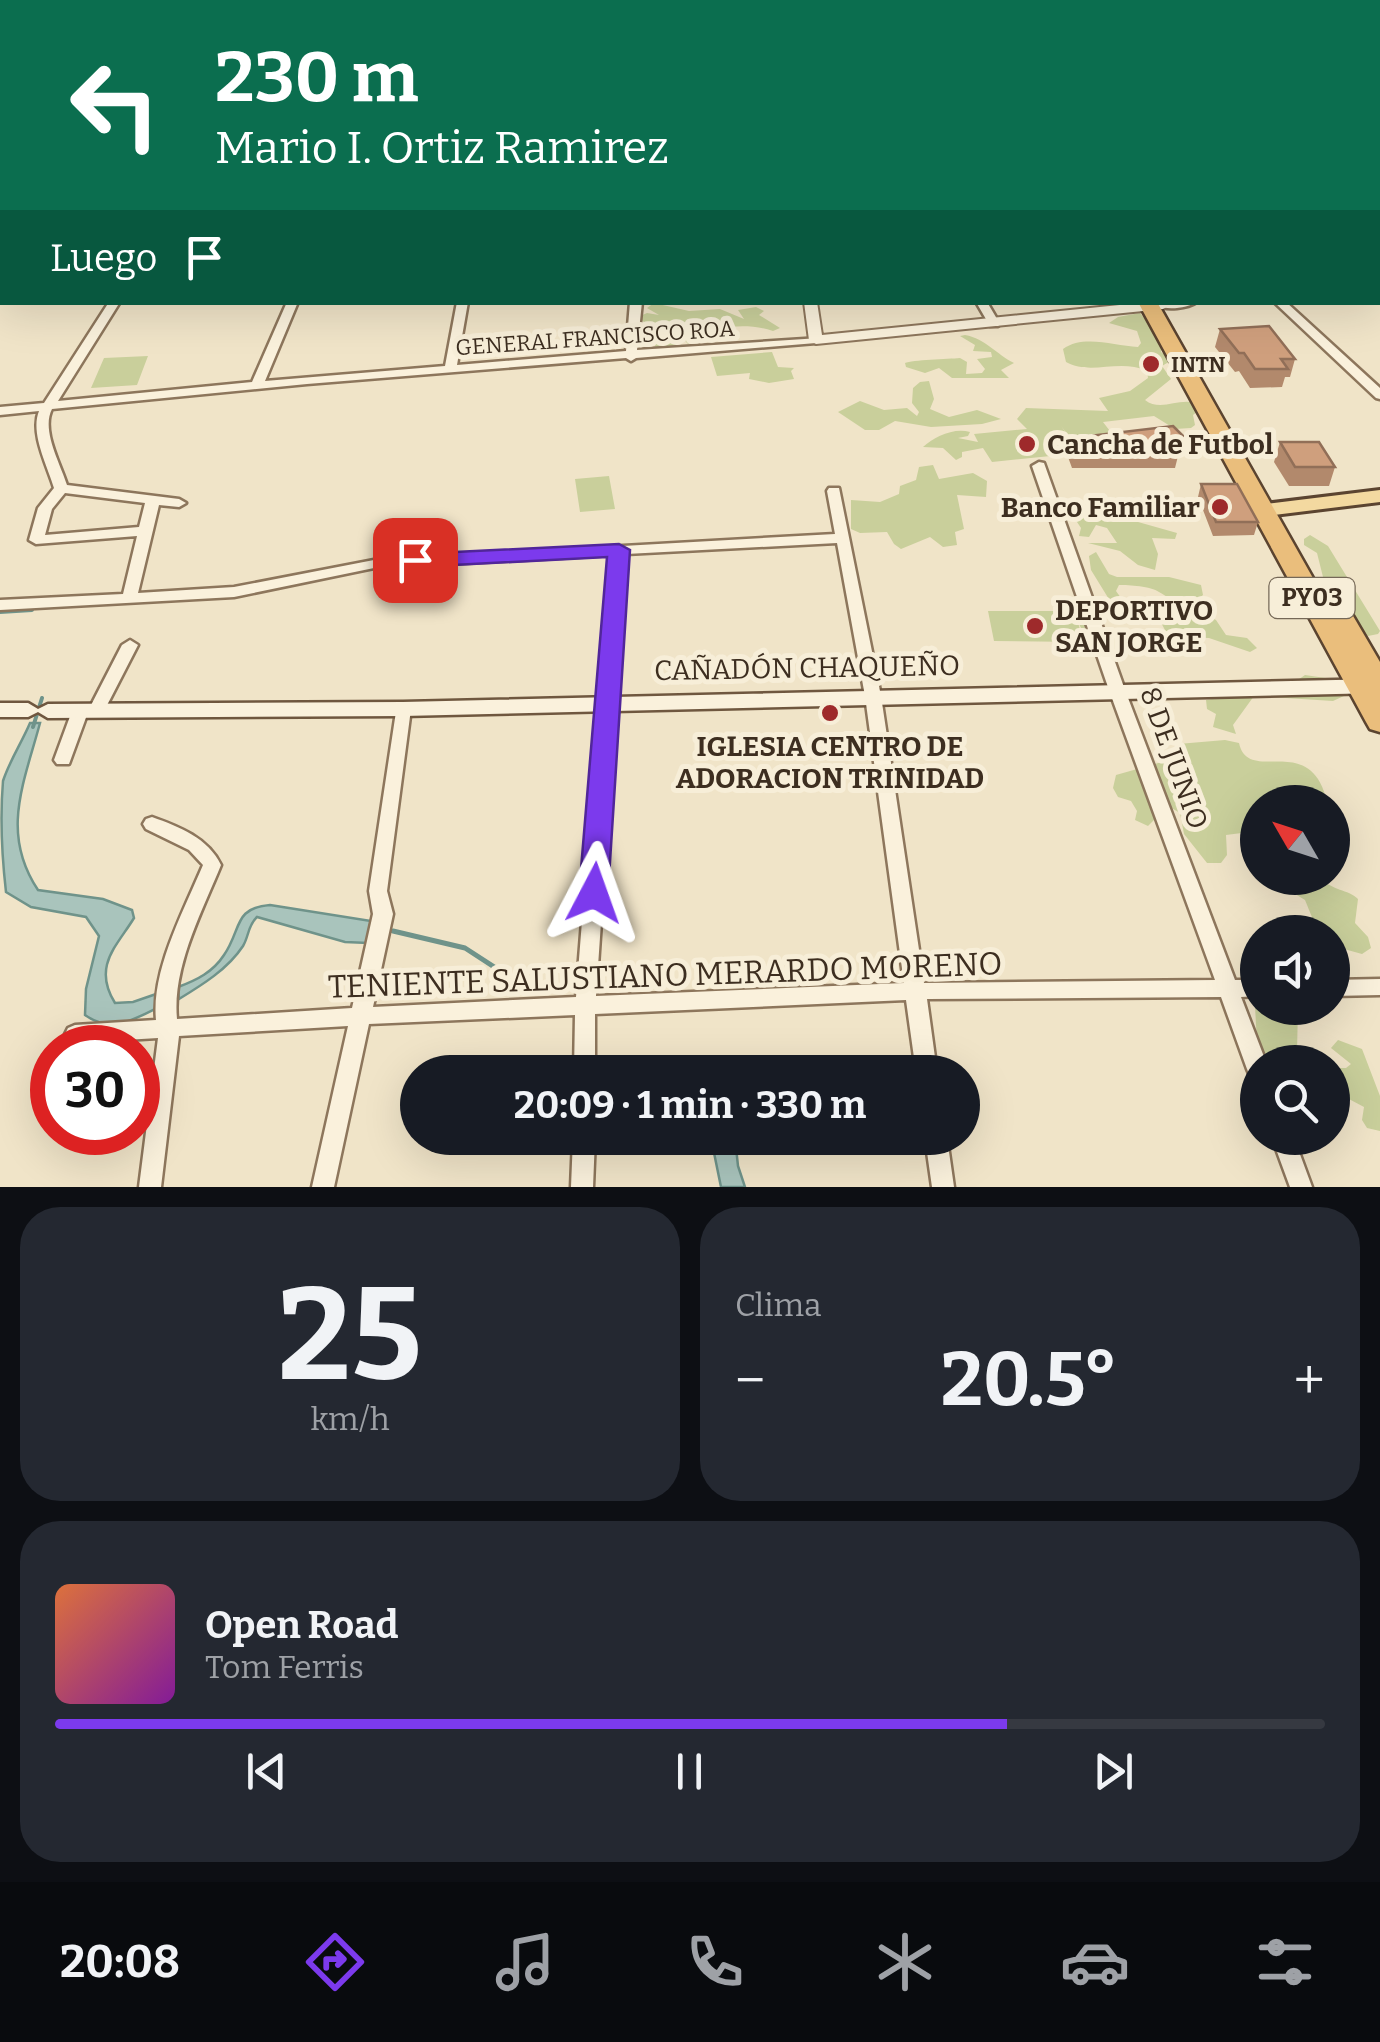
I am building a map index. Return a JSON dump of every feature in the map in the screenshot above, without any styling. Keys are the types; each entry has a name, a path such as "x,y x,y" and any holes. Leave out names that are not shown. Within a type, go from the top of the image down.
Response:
{"highway":[{"name":"PY03","path":"1156,305 1374,686 1380,722"}],"main road":[{"path":"1276,514 1380,496"},
{"path":"1276,514 1380,504"},
{"name":"CAÑADÓN CHAQUEÑO","path":"0,710 403,710 1374,686"}],"street":[{"path":"61,488 42,428 47,406 113,305"},
{"path":"256,385 292,305"},
{"path":"450,368 462,305"},
{"path":"631,357 636,305"},
{"path":"810,305 816,340"},
{"path":"983,305 994,324"},
{"name":"GENERAL FRANCISCO ROA","path":"0,410 450,368 631,357 994,324 1147,305"},
{"path":"1283,305 1380,394"},
{"name":"8 DE JUNIO","path":"1039,466 1117,690 1249,1045"},
{"path":"61,488 179,503"},
{"path":"61,488 45,508 36,540 145,531"},
{"path":"834,491 873,696 925,1055"},
{"path":"129,598 153,500"},
{"path":"0,605 234,592 374,564 842,538"},
{"path":"585,1055 619,550"},
{"path":"63,760 130,644"},
{"path":"323,1187 384,914 378,892 403,710"},
{"path":"150,1187 172,973 212,865 209,856 198,847 152,824"},
{"path":"1350,988 1380,987"},
{"name":"TENIENTE SALUSTIANO MERARDO MORENO","path":"160,1027 916,991 1240,989"},
{"path":"582,1187 583,1155"},
{"path":"938,1155 943,1187"},
{"path":"1289,1155 1301,1187"}],"green space":[{"path":"663,305 689,311 720,309 744,319 738,310 756,307 764,311 759,315 780,328 697,331 700,339 691,338 692,343 681,336 675,346 654,347 669,329 652,327 644,336 640,331 644,322 638,317 647,313 659,315 647,308"},
{"path":"1140,313 1148,323 1163,329 1161,352 1172,360 1162,366 1171,379 1145,400 1157,405 1195,403 1198,411 1193,415 1195,425 1191,428 1175,429 1154,416 1103,422 1123,448 1081,452 1061,426 1080,453 992,462 983,448 962,452 956,460 943,448 923,447 951,432 970,432 958,438 978,442 974,434 1027,429 1017,419 1026,408 1108,411 1099,398 1130,391 1148,378 1147,371 1126,366 1076,366 1066,362 1063,349 1080,342 1138,347 1141,343 1137,331 1109,323"},
{"path":"965,335 1014,363 1001,370 1009,378 952,378 939,368 925,373 906,367 909,362 960,358 967,362 966,374 982,373 985,369 977,359 992,357 991,352 973,351 975,345 960,336"},
{"path":"772,352 778,367 794,368 794,379 769,383 749,379 750,373 717,376 711,357"},
{"path":"148,356 137,385 91,388 104,358"},
{"path":"929,381 934,399 930,409 949,417 977,410 1001,419 931,427 895,421 879,430 865,430 838,412 860,401 884,410 907,408 917,416 919,412 912,403 913,388"},
{"path":"933,465 939,479 973,473 987,481 986,497 957,495 964,529 955,532 957,545 943,547 930,537 901,549 887,532 860,533 851,529 851,500 880,502 899,494 900,486 916,480 919,467"},
{"path":"609,476 615,509 580,512 575,479"},
{"path":"1111,505 1131,510 1131,520 1177,533 1175,539 1152,538 1158,554 1155,570 1138,565 1120,551 1088,543 1117,543 1107,528 1096,525 1089,537 1079,536 1081,528 1071,513"},
{"path":"1310,535 1328,546 1380,631 1378,634 1368,636 1351,623 1337,590 1323,577 1317,553 1304,545 1304,539"},
{"path":"1096,552 1109,574 1169,577 1201,585 1203,595 1192,601 1180,601 1151,588 1119,585 1116,591 1126,605 1115,609 1091,570 1089,556"},
{"name":"DEPORTIVO SAN JORGE","path":"1095,604 1098,650 1088,642 1078,622 1083,642 994,641 988,611 1072,611"},
{"path":"1135,604 1181,617 1200,612 1216,620 1226,635 1247,638 1257,648 1250,652 1209,638 1175,637 1166,632 1157,615 1132,609"},
{"path":"1305,675 1332,679 1346,695 1333,701 1254,696 1233,725 1236,734 1213,727 1216,714 1207,709 1206,700 1289,686"},
{"path":"1225,740 1239,743 1245,755 1254,760 1308,768 1321,785 1240,785 1240,833 1226,835 1227,855 1221,863 1207,863 1184,834 1180,813 1168,806 1148,826 1135,820 1137,811 1131,801 1118,797 1113,788 1116,775 1169,760 1178,744"},
{"path":"1297,895 1354,896 1358,899 1355,923 1368,937 1371,948 1362,954 1350,951 1350,915 1311,915 1305,900"},
{"path":"1256,1025 1298,1025 1297,1045 1257,1045"},
{"path":"1338,1040 1362,1049 1380,1096 1380,1131 1367,1128 1362,1120 1364,1107 1350,1100 1350,1045 1334,1045"}],"water":[{"path":"30,723 40,723 19,808 20,848 27,869 38,890 103,899 132,910 134,918 106,967 109,990 115,1003 133,1002 162,992 159,1007 132,1020 104,1023 85,1015 86,989 99,936 86,917 31,907 6,892 3,781"},
{"path":"270,905 371,921 368,943 345,942 257,917 230,962 179,999 178,987 204,975 220,961 244,915"},
{"path":"714,1155 737,1155 745,1187 721,1187"}],"building":[{"path":"1269,326 1295,359 1281,359 1288,369 1255,369 1220,329"},
{"path":"1173,426 1183,436 1180,448 1076,448 1072,438"},
{"path":"1280,442 1319,442 1335,467 1295,467"},
{"path":"1201,484 1237,484 1258,522 1216,522"}],"waterway":[{"path":"0,612 32,610"},
{"path":"33,727 42,698"},
{"path":"393,931 465,948 528,989"}],"place":[{"name":"INTN","path":"1151,364"},
{"name":"Cancha de Futbol","path":"1027,444"},
{"name":"Banco Familiar","path":"1220,507"},
{"name":"DEPORTIVO SAN JORGE","path":"1035,626"},
{"name":"IGLESIA CENTRO DE ADORACION TRINIDAD","path":"830,713"}],"route":[{"path":"415,560 619,550 594,893"}]}
